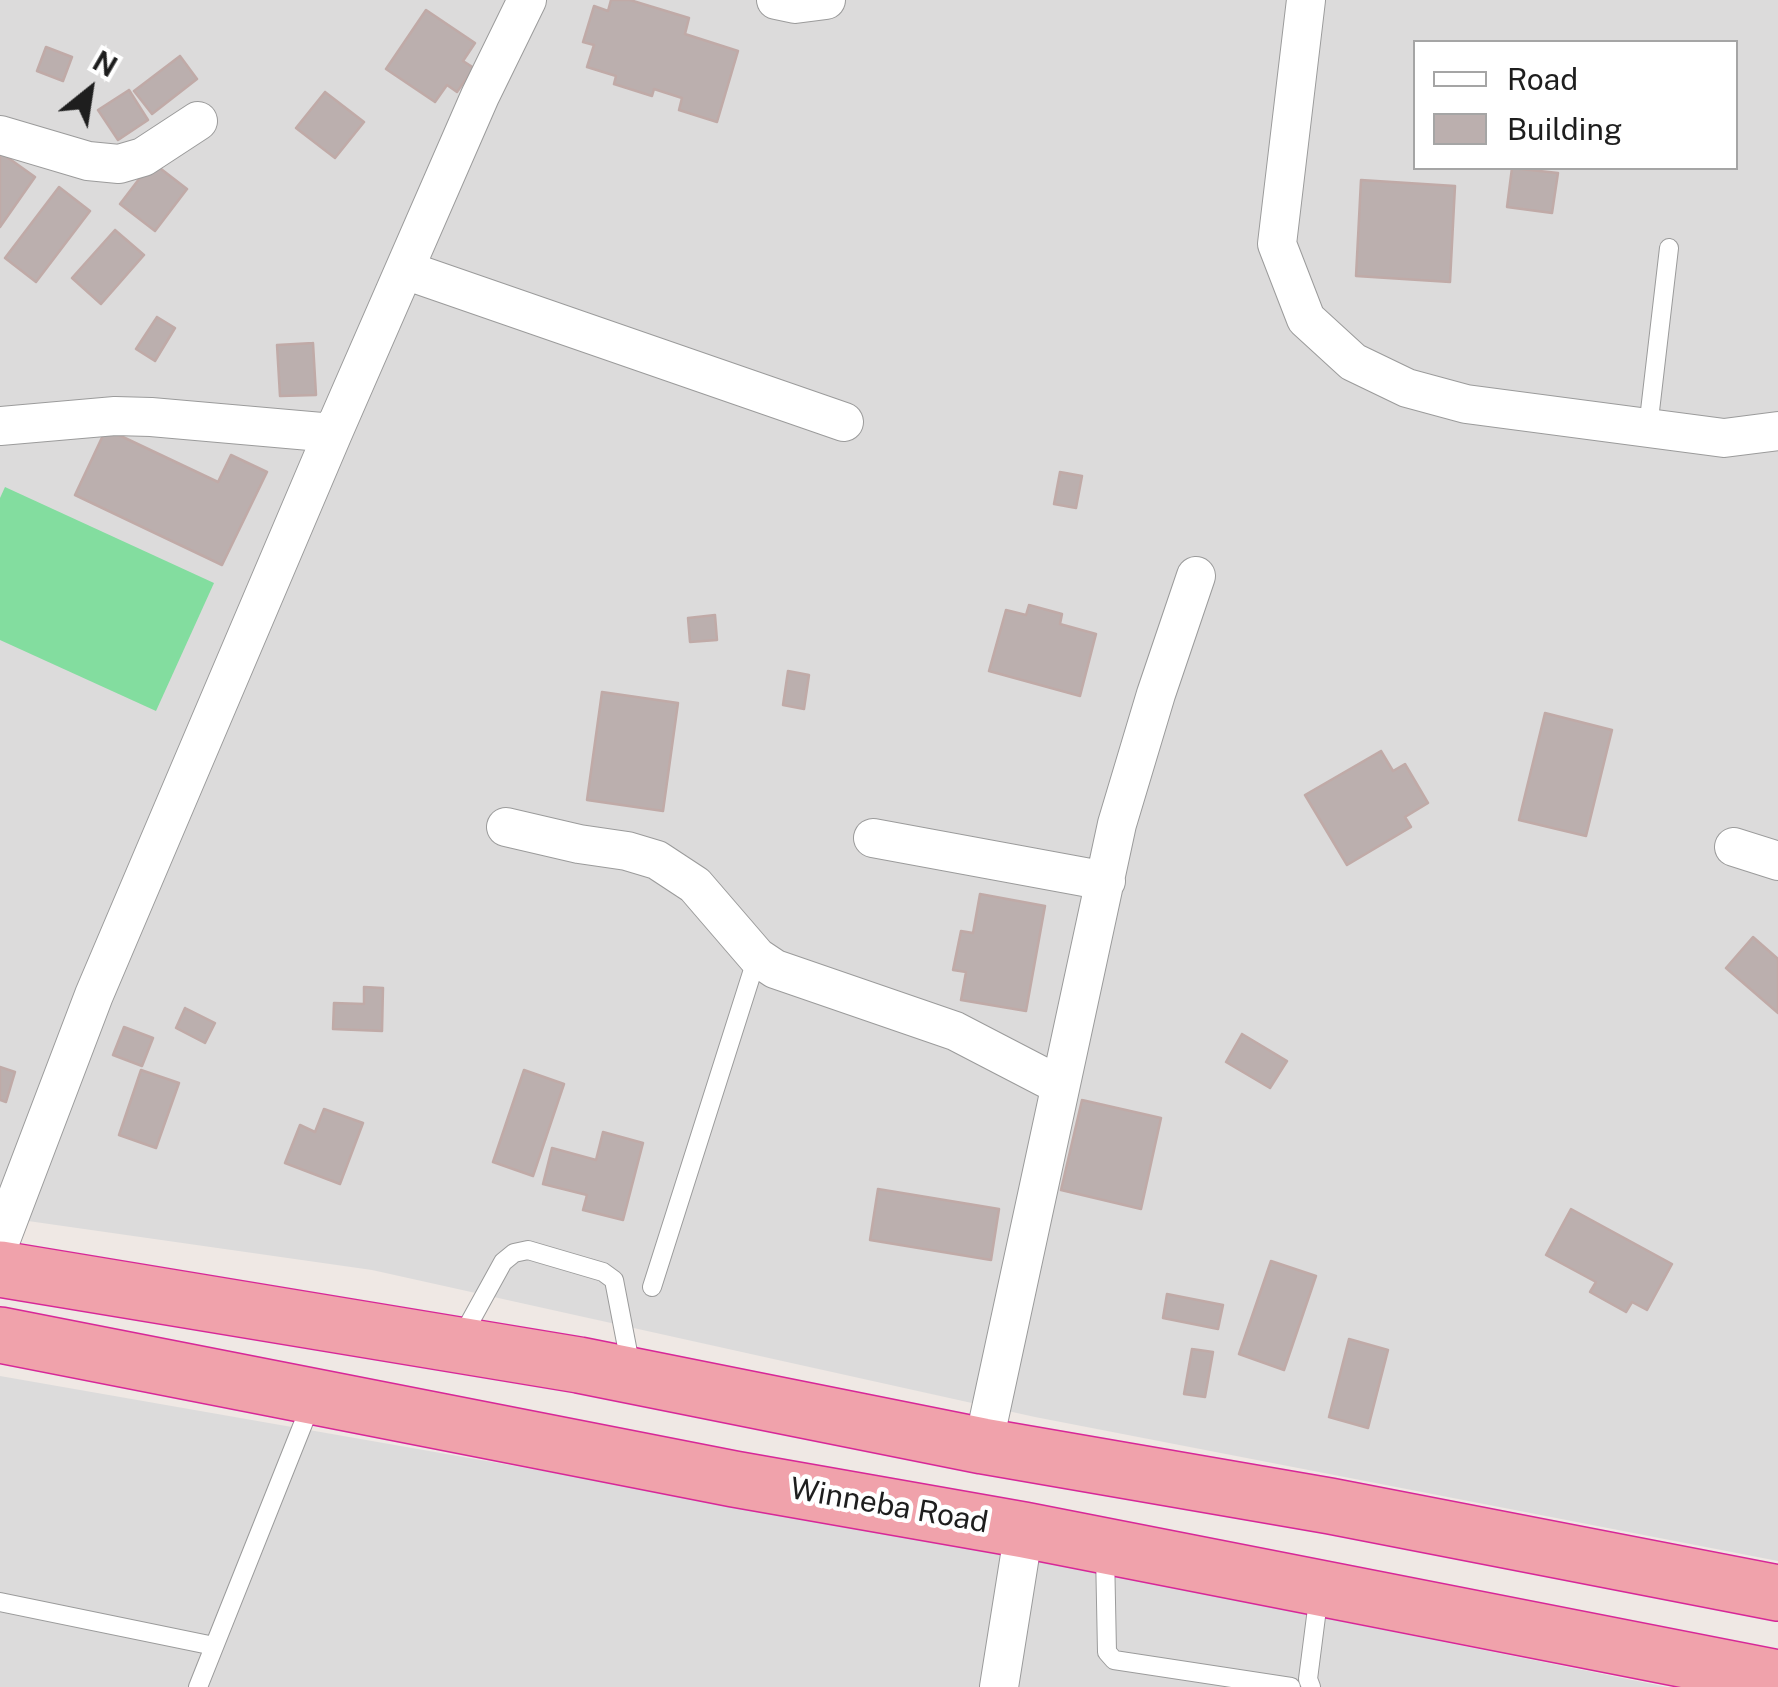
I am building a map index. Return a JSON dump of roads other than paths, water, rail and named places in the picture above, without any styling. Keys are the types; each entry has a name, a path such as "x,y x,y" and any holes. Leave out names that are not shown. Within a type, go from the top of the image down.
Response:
{"highway":[{"path":"0,1269 579,1365 983,1446 1330,1506 1778,1593"},
{"name":"Winneba Road","path":"0,1334 734,1479 1319,1588 1688,1667 1778,1678"},
{"path":"579,1365 564,1410 573,1438 585,1449"}],"street":[{"path":"0,1242 94,995 333,433 480,96 527,0"},
{"path":"776,0 795,4 826,0"},
{"path":"1306,0 1276,244 1306,319 1352,362 1407,388 1466,404 1724,438 1778,431"},
{"path":"0,135 88,162 119,164 142,157 198,120"},
{"path":"406,270 844,422"},
{"path":"0,426 115,416 333,433"},
{"path":"983,1446 1117,824 1196,576"},
{"path":"506,828 657,860 695,885 757,957 775,969 955,1031 1058,1085"},
{"path":"873,838 1106,882"},
{"path":"1734,848 1778,861"},
{"path":"1000,1687 1024,1530"}],"lane":[{"path":"1648,428 1669,248"},
{"path":"652,1287 757,957"},
{"path":"457,1345 504,1262 514,1253 528,1250 603,1272 614,1280 632,1376"},
{"path":"198,1687 314,1396"},
{"path":"1104,1546 1107,1652 1114,1660 1291,1687"},
{"path":"1311,1687 1308,1678 1319,1588"},
{"path":"0,1602 214,1646"}]}
